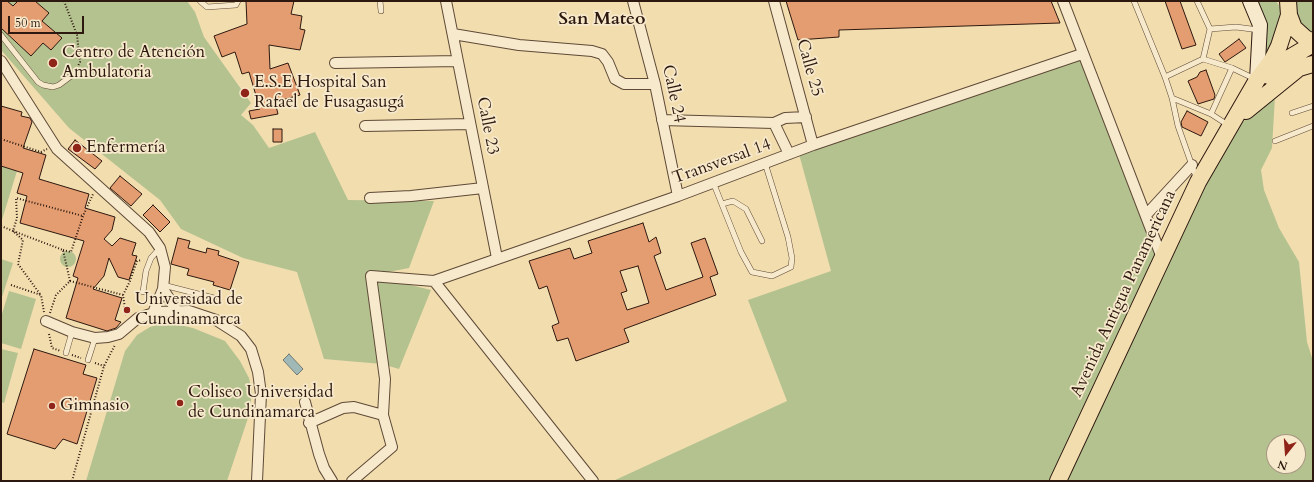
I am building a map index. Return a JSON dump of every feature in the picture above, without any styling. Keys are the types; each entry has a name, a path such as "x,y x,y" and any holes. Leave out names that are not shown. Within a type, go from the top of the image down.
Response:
{"main road":[{"path":"1250,1 1259,20 1258,80"},
{"path":"1287,7 1297,31 1313,43"},
{"name":"Avenida Antigua Panamericana","path":"1058,481 1198,182 1279,46 1287,7"},
{"name":"Avenida Antigua Panamericana","path":"1230,126 1246,111 1268,78 1284,61 1313,43"},
{"path":"1246,111 1299,68 1313,64"}],"street":[{"name":"Calle 23","path":"446,1 497,258"},
{"name":"Calle 24","path":"633,1 655,84 678,196"},
{"name":"Calle 25","path":"774,1 813,145"},
{"path":"1063,1 1082,54 1162,258"},
{"path":"453,34 519,45 592,51 602,54 608,62 615,79 624,84 655,84"},
{"name":"Transversal 14","path":"383,415 384,379 371,276 434,280 678,196 813,145 1082,54"},
{"path":"1,61 57,149 96,189 149,232 160,248 165,267 163,287 153,313"},
{"path":"334,63 458,61"},
{"path":"662,120 774,123 785,118 806,117"},
{"path":"774,123 789,154"},
{"path":"365,126 470,124"},
{"path":"1146,215 1192,165"},
{"path":"370,198 411,196 483,188"},
{"path":"434,280 593,481"},
{"path":"163,287 177,311"},
{"path":"46,321 72,332 95,338 108,338 124,331 138,318 153,313 189,311 216,320 241,336 251,350 258,372 260,394 257,481"},
{"path":"305,402 309,423 324,468 332,481"},
{"path":"309,423 343,408 354,407 383,415 392,447 360,479"}],"lane":[{"path":"200,1 207,7 236,5 238,1"},
{"path":"380,1 381,10"},
{"path":"1134,1 1165,77 1172,98 1178,126 1198,182"},
{"path":"1197,1 1210,29 1203,59"},
{"path":"1210,29 1236,27 1260,30"},
{"path":"1,36 38,82 43,85 53,87 59,85 75,73"},
{"path":"1165,77 1203,59 1232,68 1258,80"},
{"path":"1211,114 1232,68"},
{"path":"1172,98 1211,114 1230,126"},
{"path":"1292,113 1313,106"},
{"path":"1275,141 1313,126"},
{"path":"713,182 741,252 752,272 772,276 791,266 792,258 788,237 765,163"},
{"path":"722,204 733,201 746,209 762,241"},
{"path":"143,292 146,271 152,258 160,248"},
{"path":"163,287 214,298"},
{"path":"66,353 72,332"},
{"path":"88,360 95,338"}],"path":[{"path":"64,1 77,35 80,62 75,73"},
{"path":"1,139 41,152 48,148 53,153"},
{"path":"96,189 100,197"},
{"path":"1,226 62,250 71,252 83,216 96,189"},
{"path":"13,231 17,218 16,198 83,216"},
{"path":"13,231 23,240 18,264 41,295 52,348 104,366"},
{"path":"62,250 70,281"},
{"path":"72,481 104,366 124,331 126,308 123,295 130,281 136,261 143,260"},
{"path":"70,281 123,295"},
{"path":"46,321 56,295 70,281"},
{"path":"11,285 41,295"}],"green space":[{"path":"1,1 187,1 195,12 204,37 251,103 241,115 253,125 269,148 315,132 348,200 434,201 409,268 378,274 378,277 431,290 399,369 382,364 324,359 297,272 243,258 181,229 160,200 69,128 1,50"},
{"path":"1257,1 1276,1 1280,7 1281,21 1265,60"},
{"path":"1294,1 1313,1 1313,36 1296,22"},
{"path":"1080,58 1156,256 1051,481 613,481 787,401 748,300 831,271 799,154"},
{"path":"1275,96 1272,148 1261,170 1264,190 1279,228 1299,262 1307,342 1313,361 1313,481 1065,481 1204,184 1236,129 1250,115"},
{"path":"1,166 17,171 1,223"},
{"path":"68,251 75,256 76,259 71,266 68,267 61,262 60,259 65,252"},
{"path":"1,259 13,263 1,300"},
{"path":"9,291 36,299 21,349 1,343 1,317"},
{"name":"Coliseo Universidad de Cundinamarca","path":"166,322 193,328 225,341 240,361 249,378 252,392 249,415 227,481 86,481 125,351 137,335 150,327"},
{"path":"1,349 18,353 4,403 1,402"}],"water":[{"path":"289,354 303,369 297,375 283,360"}],"building":[{"path":"1,1 7,1 13,6 18,1 35,1 49,13 42,21 62,38 51,50 43,43 31,56 1,28"},
{"path":"246,1 294,1 291,14 302,16 300,29 305,30 300,50 269,45 270,69 288,63 300,95 275,102 278,114 251,119 249,111 260,109 249,72 242,74 235,52 222,57 214,36 247,24"},
{"path":"786,1 1051,1 1060,23 839,30 839,37 798,40"},
{"path":"1165,1 1180,1 1196,45 1182,49"},
{"path":"1239,39 1246,48 1225,62 1219,54"},
{"path":"1206,70 1215,95 1214,99 1198,104 1188,81 1197,77 1200,72"},
{"path":"1,106 22,112 21,116 30,118 32,122 23,148 46,155 39,179 89,194 85,208 115,217 112,230 104,239 112,246 120,238 136,243 132,255 137,256 129,280 118,277 109,258 104,276 93,289 122,298 115,320 121,322 116,328 107,331 66,318 78,278 73,276 84,241 20,223 27,196 17,193 23,173 1,166"},
{"path":"1187,111 1208,122 1201,136 1182,127 1181,122"},
{"path":"273,129 282,129 282,142 273,142"},
{"path":"75,140 102,161 95,169 68,149"},
{"path":"120,176 142,194 131,206 110,188"},
{"path":"153,205 170,222 160,232 143,215"},
{"path":"643,223 649,242 656,237 661,253 654,256 666,290 703,277 691,243 705,238 718,274 710,277 716,295 624,329 629,342 576,361 568,338 557,341 552,326 559,323 547,286 539,289 529,261 570,248 574,259 592,253 588,241","holes":["638,266 649,303 627,310 621,293 627,291 620,271"]},
{"path":"178,238 190,241 188,248 206,253 207,248 219,251 218,255 239,262 230,290 213,285 214,282 187,275 189,269 171,264"},
{"name":"Gimnasio","path":"34,349 86,365 83,374 97,378 77,444 63,439 55,449 7,434"}],"place":[{"name":"Centro de Atención Ambulatoria","path":"53,63"},
{"name":"E.S.E Hospital San Rafael de Fusagasugá","path":"245,93"},
{"name":"Enfermería","path":"77,148"},
{"name":"Universidad de Cundinamarca","path":"127,310"},
{"name":"Coliseo Universidad de Cundinamarca","path":"180,403"},
{"name":"Gimnasio","path":"52,406"}],"district":[{"name":"San Mateo","path":"602,20"}]}
